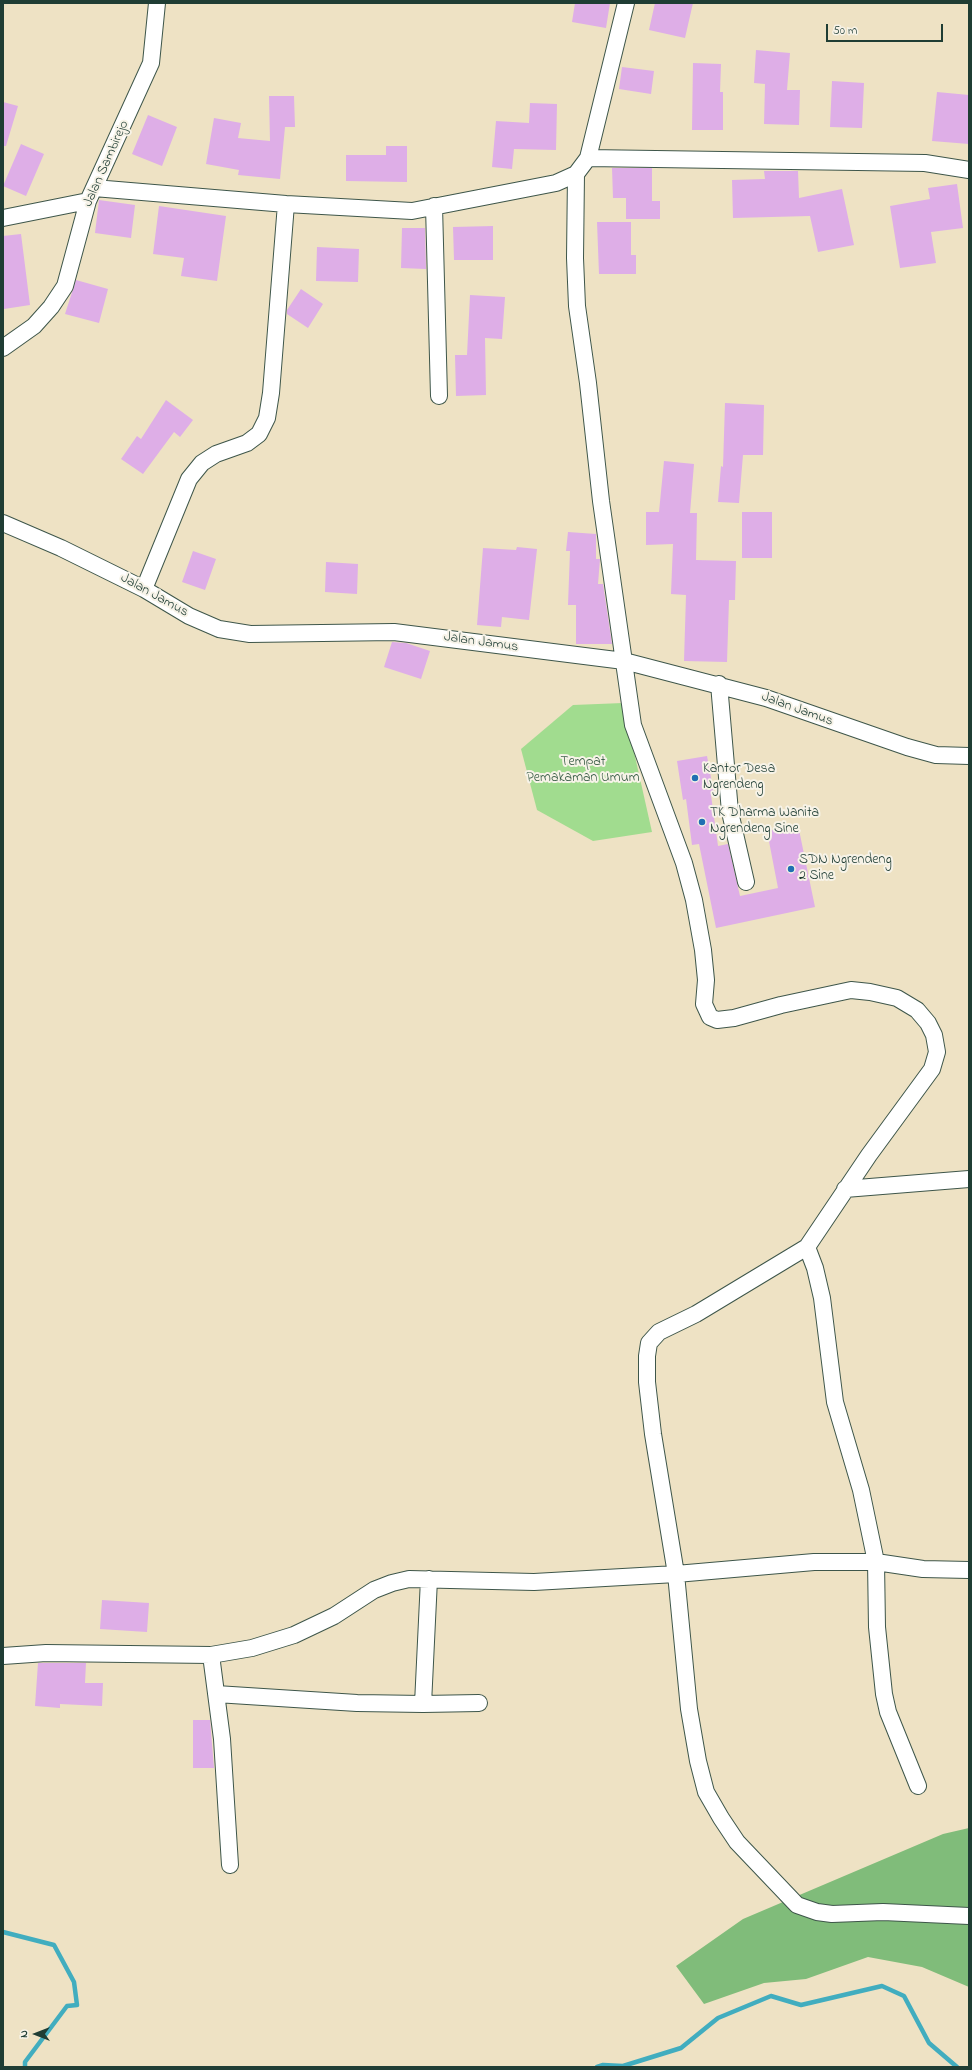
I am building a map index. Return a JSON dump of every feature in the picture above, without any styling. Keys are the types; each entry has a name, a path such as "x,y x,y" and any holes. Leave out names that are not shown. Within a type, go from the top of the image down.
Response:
{"street":[{"name":"Jalan Sambirejo","path":"3,348 34,326 51,307 65,286 91,195 151,63 157,3"},
{"path":"3,218 91,195 286,204 394,211 412,210 556,183 576,174 588,158 626,3"},
{"path":"588,158 925,163 969,170"},
{"path":"576,174 575,258 577,306 588,383 601,501 633,725 684,863 694,900 704,958 706,980 704,1004 710,1017 717,1020 734,1018 781,1005 851,990 870,992 897,998 917,1010 928,1022 934,1035 936,1052 932,1069 845,1189 807,1247 696,1314 659,1332 649,1343 647,1356 647,1382 652,1426 676,1574 689,1709 698,1761 706,1792 720,1818 737,1842 797,1905 817,1912 850,1914 883,1912 969,1916"},
{"path":"144,589 189,479 202,463 216,454 247,443 259,434 267,418 271,393 286,204"},
{"path":"434,206 439,396"},
{"name":"Jalan Jamus","path":"3,523 61,548 144,589 189,616 219,629 250,634 394,632 624,662 719,684 766,698 907,748 936,755 969,756"},
{"path":"719,684 730,812 746,882"},
{"path":"845,1189 969,1179"},
{"path":"807,1247 815,1268 822,1298 835,1402 861,1490 876,1562 877,1627 884,1694 888,1712 918,1786"},
{"path":"3,1656 46,1654 211,1655 252,1648 294,1635 334,1616 374,1590 392,1583 409,1579 534,1582 676,1574 814,1562 876,1562 923,1569 969,1570"},
{"path":"424,1704 429,1579"},
{"path":"211,1655 222,1739 230,1866"},
{"path":"216,1694 357,1703 479,1703"}],"green space":[{"name":"Tempat Pemakaman Umum","path":"623,703 652,832 593,841 537,810 521,749 573,705"},
{"path":"969,1828 969,1987 922,1967 868,1957 806,1979 764,1983 704,2004 676,1966 743,1919 943,1834"}],"building":[{"path":"575,3 610,3 606,28 572,22"},
{"path":"655,3 693,3 685,38 649,30"},
{"path":"756,50 790,53 787,90 800,90 799,125 764,124 765,84 754,83"},
{"path":"693,63 721,64 720,92 723,92 723,130 692,130"},
{"path":"622,67 654,71 651,94 619,89"},
{"path":"832,81 864,83 862,128 830,127"},
{"path":"937,92 969,95 969,144 932,141"},
{"path":"269,96 294,96 295,127 285,127 280,179 238,175 239,170 206,164 214,118 241,123 238,138 270,141"},
{"path":"3,102 18,106 6,146 3,146"},
{"path":"530,103 557,104 556,150 514,149 512,169 492,167 496,121 529,123"},
{"path":"148,115 177,127 162,166 132,154"},
{"path":"21,144 44,154 26,196 3,186"},
{"path":"386,146 407,146 407,182 346,181 346,155 386,155"},
{"path":"612,168 652,168 652,201 660,201 660,219 626,219 626,198 613,198"},
{"path":"764,171 798,171 799,198 842,189 854,245 818,252 810,216 733,218 732,180 765,179"},
{"path":"957,184 963,228 931,232 936,263 900,268 890,206 930,199 928,188"},
{"path":"99,200 135,205 131,238 95,233"},
{"path":"159,206 226,216 217,281 181,276 184,258 153,254"},
{"path":"597,222 631,222 631,255 636,255 636,274 599,274"},
{"path":"493,226 493,260 454,260 453,227"},
{"path":"402,228 425,228 426,269 401,268"},
{"path":"21,234 30,305 4,309 3,236"},
{"path":"317,247 359,249 358,282 316,281"},
{"path":"76,280 108,289 99,323 65,314"},
{"path":"301,289 323,304 308,328 287,314 287,310"},
{"path":"470,295 505,297 502,339 485,338 486,395 456,396 455,355 467,355"},
{"path":"166,400 193,420 180,437 174,432 143,474 121,459 137,436 141,439"},
{"path":"725,403 764,405 763,455 743,455 739,503 718,502 721,466 723,467"},
{"path":"664,461 694,464 690,513 697,513 696,560 736,561 735,600 729,600 727,662 684,661 686,595 671,594 673,544 646,545 646,512 659,512"},
{"path":"742,512 772,512 772,558 742,558"},
{"path":"568,532 596,534 596,559 600,559 598,584 603,584 612,644 576,644 576,605 568,605 570,551 566,551"},
{"path":"517,547 537,549 529,620 502,617 501,627 477,625 483,548 516,550"},
{"path":"193,551 216,559 205,590 182,582"},
{"path":"326,562 358,564 357,594 325,592"},
{"path":"392,642 406,643 430,651 421,679 384,667"},
{"name":"SDN Ngrendeng 2 Sine","path":"707,756 714,794 711,795 718,846 728,844 740,896 778,888 767,831 798,825 815,907 716,928 699,844 692,845 686,799 683,800 677,761"},
{"path":"102,1600 149,1603 147,1632 100,1629"},
{"path":"38,1663 86,1663 85,1683 103,1683 102,1706 60,1704 60,1708 35,1706"},
{"path":"193,1720 210,1720 214,1768 193,1768"}],"waterway":[{"path":"3,1932 54,1945 74,1982 77,2005 67,2006 25,2062 25,2067"},
{"path":"597,2067 603,2065 623,2066 681,2048 718,2018 771,1996 801,2005 882,1986 904,1996 929,2043 957,2067"}],"place":[{"name":"Kantor Desa Ngrendeng","path":"695,778"},
{"name":"TK Dharma Wanita Ngrendeng Sine","path":"702,822"},
{"name":"SDN Ngrendeng 2 Sine","path":"791,869"}]}
